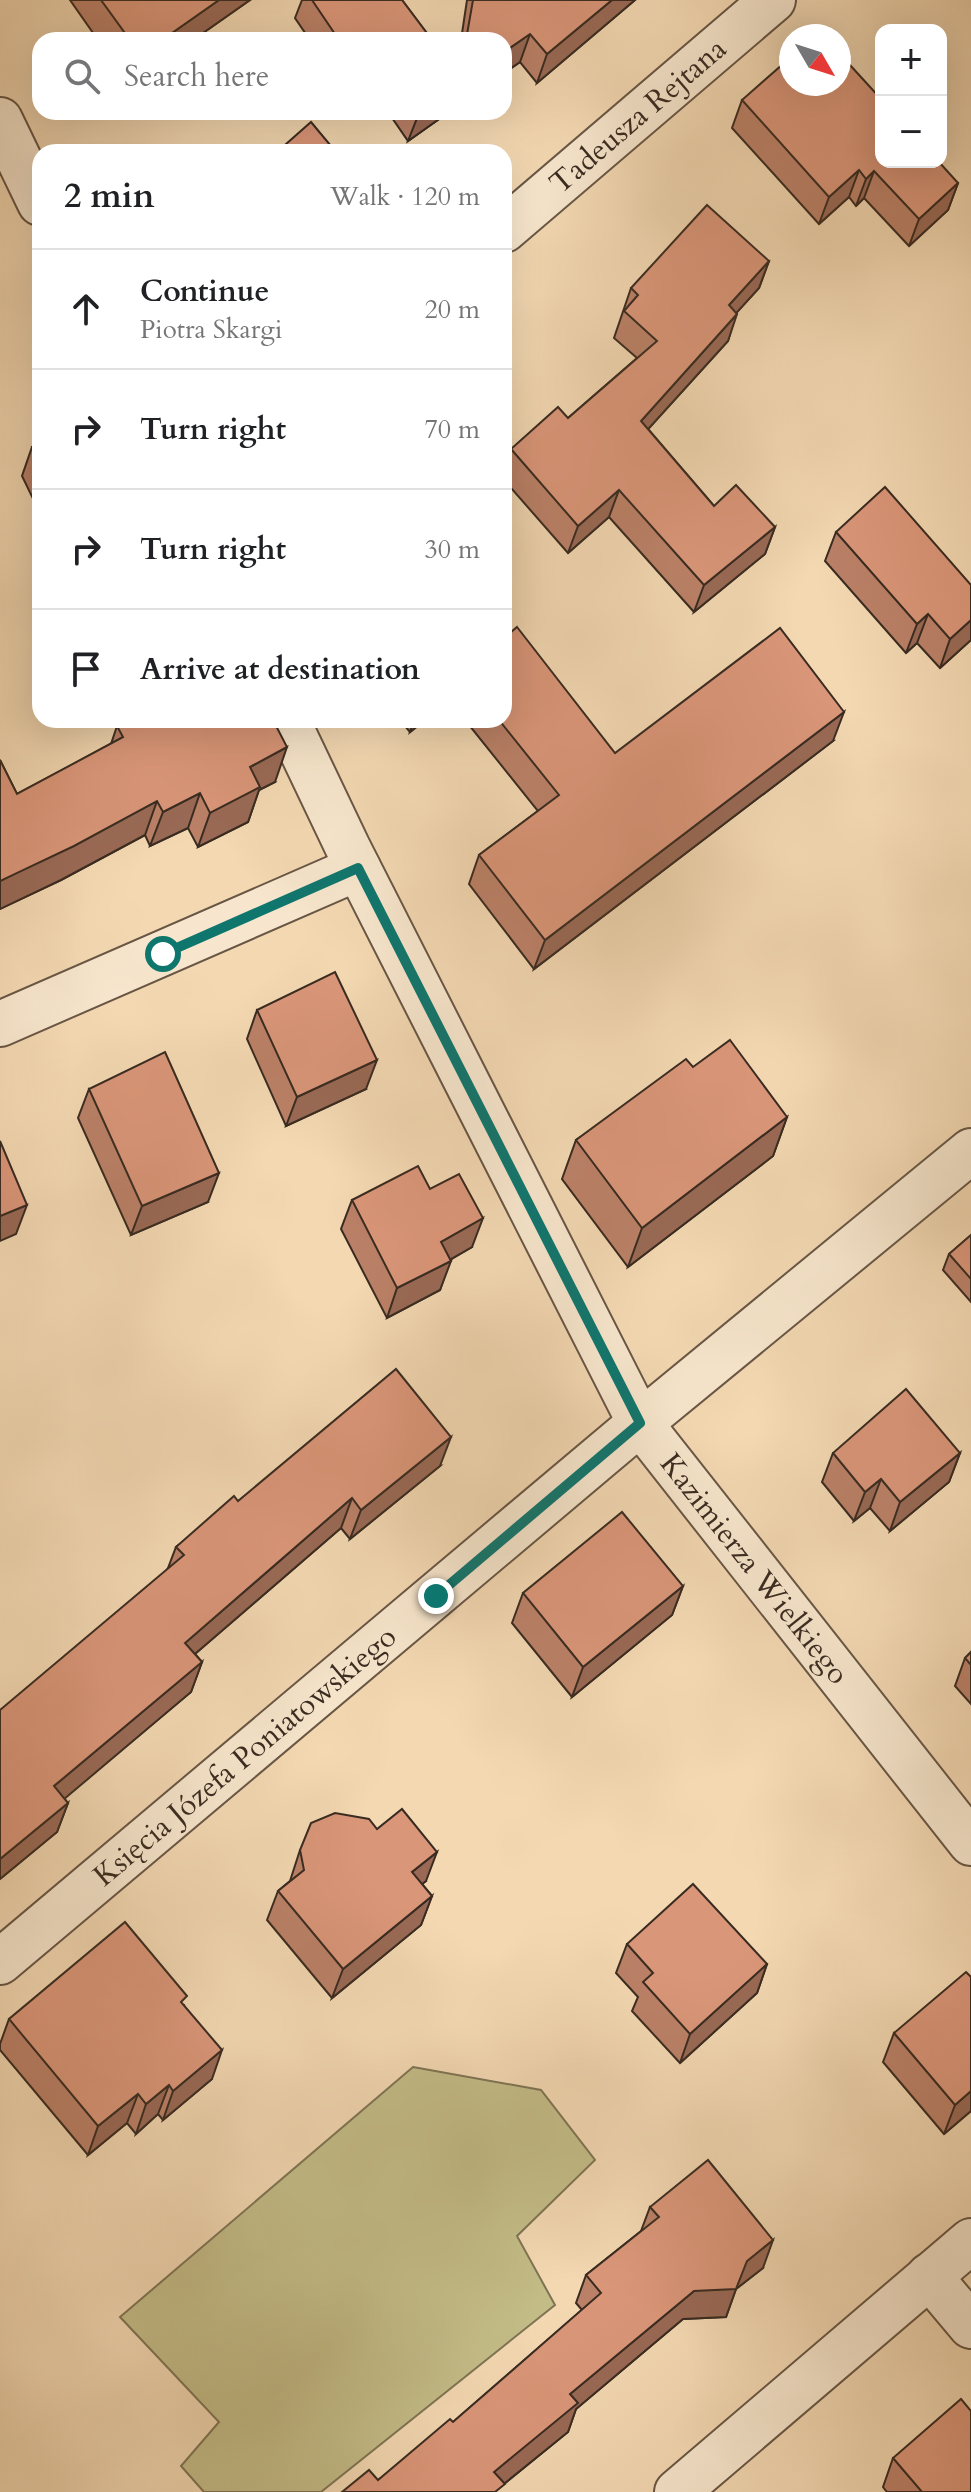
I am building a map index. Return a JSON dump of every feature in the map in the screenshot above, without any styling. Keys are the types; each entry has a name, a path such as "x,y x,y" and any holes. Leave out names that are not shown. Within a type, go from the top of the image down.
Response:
{"street":[{"name":"Tadeusza Rejtana","path":"512,223 773,0"},
{"path":"0,120 32,186"},
{"name":"Kazimierza Wielkiego","path":"291,728 358,868 640,1423 971,1843"},
{"path":"0,1024 358,868"},
{"name":"Księcia Józefa Poniatowskiego","path":"0,1962 640,1423 971,1151"},
{"path":"677,2492 971,2241"},
{"path":"929,2276 971,2326"}],"shaded area":[{"path":"413,2067 541,2090 595,2160 517,2236 555,2305 321,2492 204,2492 181,2466 219,2422 120,2317"}],"building":[{"path":"101,0 219,0 173,32 124,32"},
{"path":"312,0 402,0 426,32 334,32"},
{"path":"473,0 612,0 547,54 530,34 512,46 512,32 467,32"},
{"path":"851,66 875,92 875,168 944,168 958,183 919,219 874,171 866,179 859,170 829,197 742,100 779,68 779,96 851,96"},
{"path":"311,122 329,144 286,144"},
{"path":"707,205 769,261 729,305 737,314 641,421 714,506 736,485 775,527 704,585 619,490 578,526 512,450 558,407 568,418 657,341 624,311 638,295 631,288"},
{"path":"885,487 971,585 971,620 950,639 928,614 917,624 836,532"},
{"path":"517,627 615,753 780,628 844,712 545,940 479,855 559,795 505,728 512,728 512,631"},
{"path":"118,728 277,728 287,747 250,767 260,787 210,813 200,793 163,812 157,801 74,846 0,881 0,760 17,794 123,737"},
{"path":"335,972 377,1060 297,1097 257,1010"},
{"path":"730,1040 787,1117 642,1228 576,1140 686,1059 693,1067"},
{"path":"165,1052 219,1173 142,1206 89,1089"},
{"path":"0,1141 27,1205 0,1216"},
{"path":"418,1166 430,1189 459,1174 483,1218 441,1242 451,1261 397,1288 352,1200"},
{"path":"971,1235 971,1279 949,1254"},
{"path":"396,1369 451,1437 361,1510 352,1498 185,1643 202,1662 54,1786 68,1803 0,1859 0,1710 184,1555 176,1547 234,1496 238,1501"},
{"path":"906,1389 960,1453 900,1502 881,1479 865,1492 833,1453"},
{"path":"622,1512 683,1586 583,1667 523,1593"},
{"path":"402,1809 437,1852 412,1872 432,1896 343,1969 278,1891 304,1870 300,1850 311,1823 335,1813 369,1819 377,1829"},
{"path":"693,1884 767,1964 690,2034 643,1982 653,1973 627,1944"},
{"path":"125,1922 187,1996 181,2002 222,2050 173,2091 169,2085 146,2104 138,2094 98,2126 9,2019"},
{"path":"966,1972 971,1977 971,2091 955,2105 894,2033"},
{"path":"708,2160 773,2240 747,2261 736,2289 694,2291 570,2394 578,2403 494,2472 505,2484 495,2492 342,2492 369,2470 378,2480 450,2419 453,2422 601,2293 586,2275 659,2217 650,2207"},
{"path":"961,2399 971,2411 971,2492 922,2492 893,2458"}],"route":[{"path":"163,954 358,868 640,1423 436,1596"}]}
